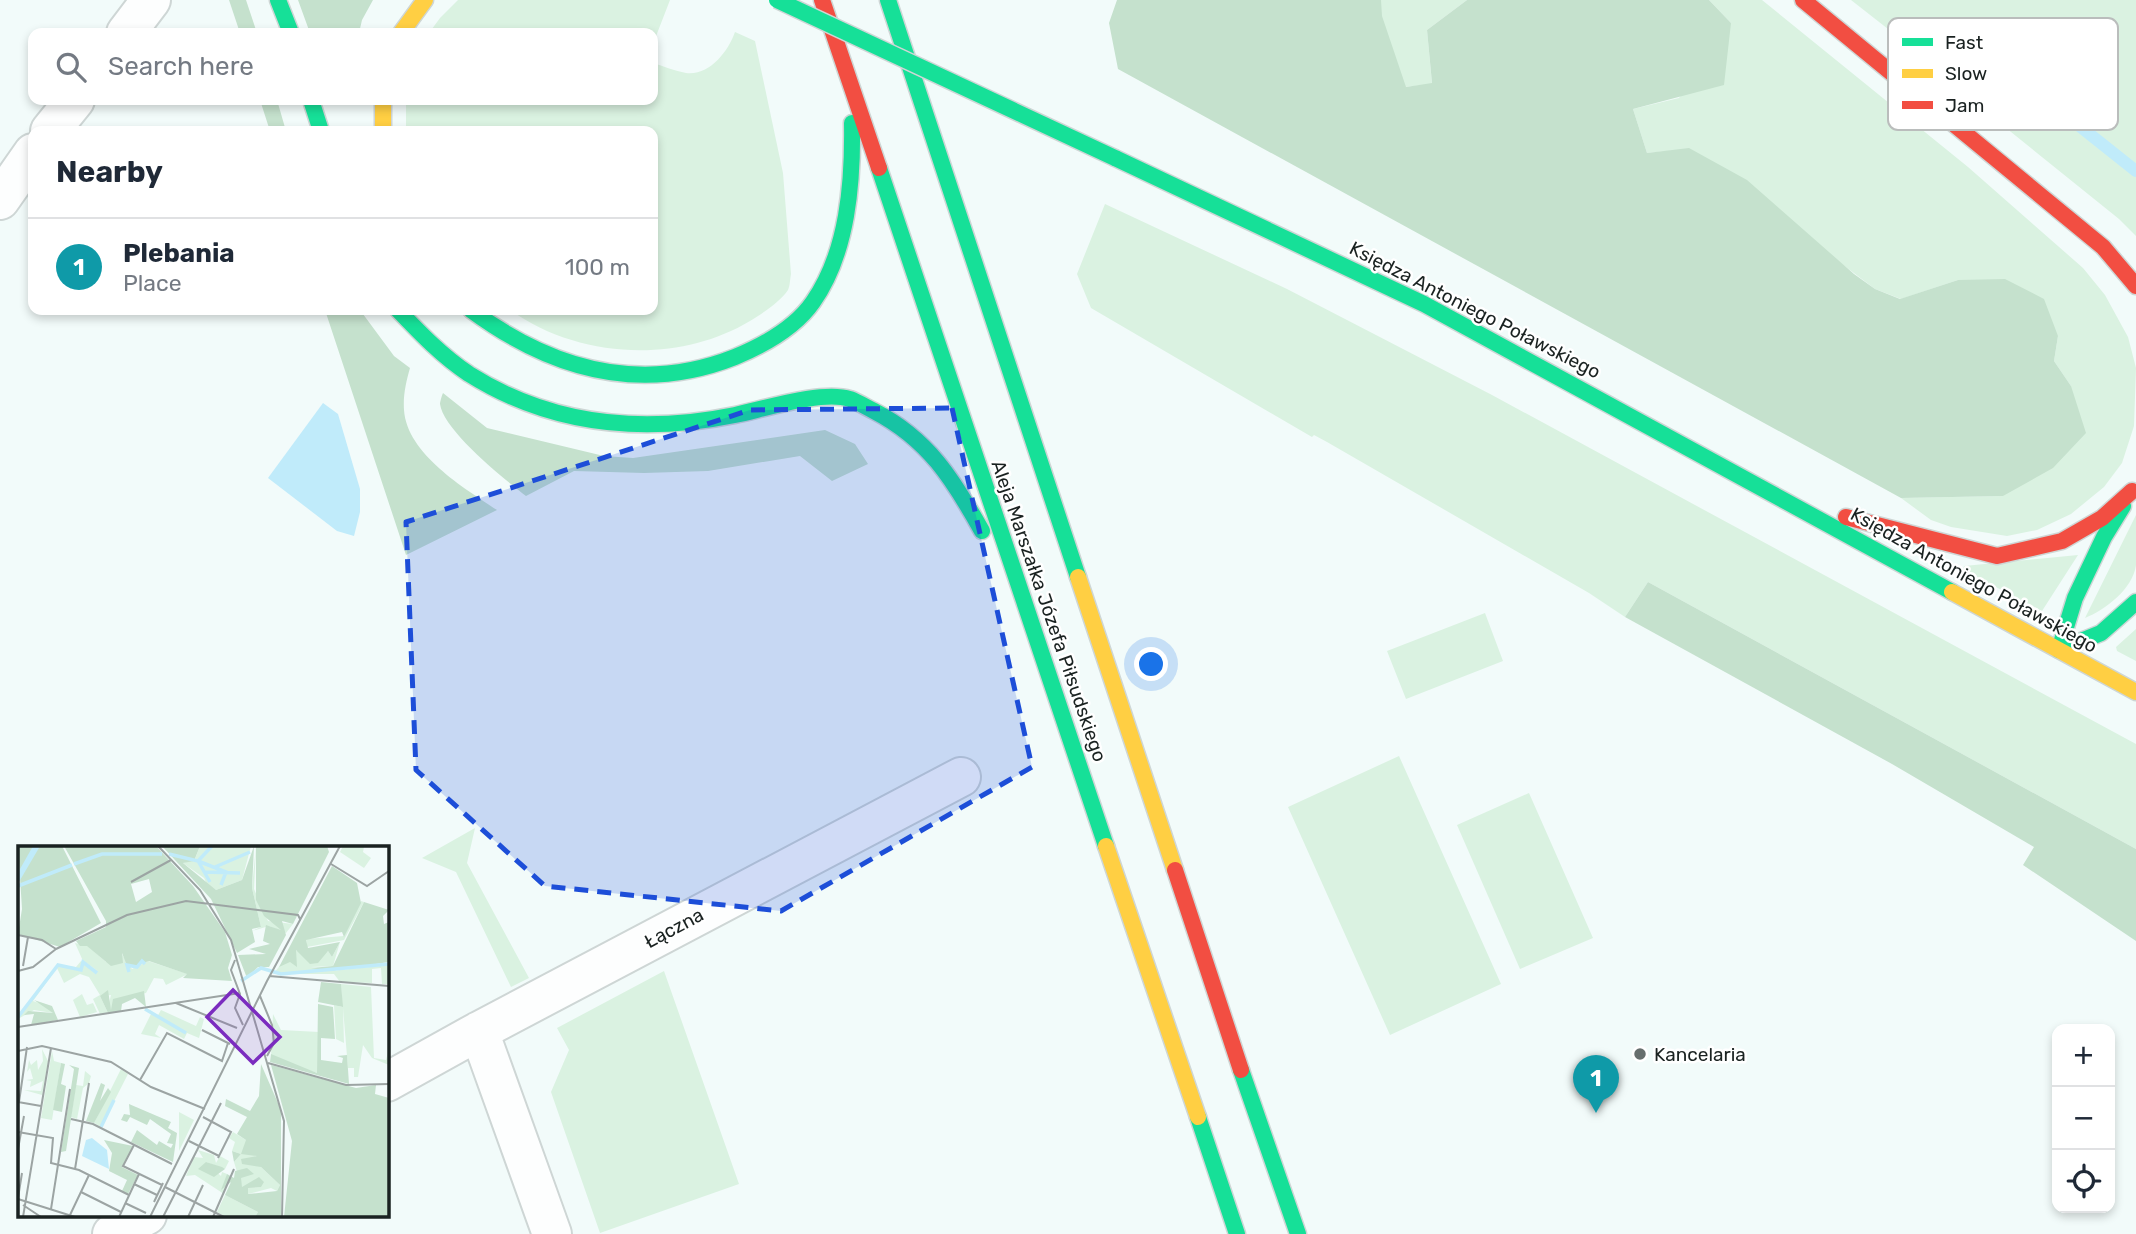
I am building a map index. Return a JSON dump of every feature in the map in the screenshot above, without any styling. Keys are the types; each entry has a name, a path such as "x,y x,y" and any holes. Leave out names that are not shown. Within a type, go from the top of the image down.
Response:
{"main road":[{"path":"278,0 289,28"},
{"path":"405,28 425,0"},
{"name":"Księdza Antoniego Poławskiego","path":"777,0 1424,304 2136,692"},
{"name":"Aleja Marszałka Józefa Piłsudskiego","path":"822,0 1237,1234"},
{"name":"Aleja Marszałka Józefa Piłsudskiego","path":"888,0 1250,1097 1298,1234"},
{"path":"1803,0 1888,69"},
{"path":"914,27 932,136"},
{"path":"478,315 505,335 543,355 584,368 617,373 658,374 701,367 744,354 772,338 796,321 812,303 830,272 836,255 851,174 853,130 848,80"},
{"path":"313,105 319,126"},
{"path":"383,105 383,126"},
{"path":"1962,130 2103,247 2136,286"},
{"path":"403,315 450,361 490,388 570,418 610,425 663,425 703,421 816,399 844,398 900,424 917,438 950,475 1026,609"},
{"path":"1790,503 1997,556 2062,541 2102,519 2134,486"},
{"path":"2059,650 2075,598 2104,537 2134,486"},
{"path":"2059,650 2101,633 2136,602"}],"street":[{"path":"130,28 150,0"},
{"path":"54,126 71,105"},
{"path":"0,200 28,160"},
{"name":"Łączna","path":"388,1081 961,777"},
{"path":"479,1031 552,1234"},
{"path":"112,1234 145,1216"}],"highlighted area":[{"path":"952,408 1032,767 781,911 545,886 416,770 406,522 750,410"}],"green space":[{"path":"229,0 246,0 255,28 238,28"},
{"path":"298,0 373,0 360,28 308,28"},
{"path":"458,0 670,0 658,31 658,28 433,28"},
{"path":"1117,0 1381,0 1382,16 1406,87 1432,83 1427,30 1467,0 1709,0 1731,23 1724,85 1633,109 1647,153 1689,148 1747,180 1854,274 1875,289 1900,299 1958,280 2005,279 2044,299 2058,336 2054,361 2071,386 2086,433 2053,468 2003,496 1901,498 1118,69 1109,23"},
{"path":"1381,0 1467,0 1427,30 1432,84 1405,87 1381,16"},
{"path":"1709,0 1762,0 1888,102 1888,130 1922,130 2083,268 2105,295 2128,337 2136,368 2134,426 2122,463 2104,487 2071,514 2037,530 2007,536 1951,527 1931,520 1901,498 2003,496 2071,386 2054,361 2058,336 1958,280 1901,299 1875,289 1690,149 1647,153 1633,109 1679,98 1731,23"},
{"path":"1851,0 2136,0 2136,236 2119,219 2009,130 2118,130 2118,18 1888,18 1888,29"},
{"path":"735,32 755,41 783,173 791,274 789,288 785,294 755,318 722,335 661,349 629,350 597,346 566,338 518,315 658,315 658,126 406,126 406,105 658,105 658,65 686,73 702,71 710,67 728,47"},
{"path":"262,105 278,105 285,126 268,126"},
{"path":"1105,204 1287,289 1492,395 2136,744 2136,849 1648,582 1625,617 1589,593 1327,442 1314,435 1312,437 1091,308 1077,274"},
{"path":"327,315 364,315 394,356 410,368 404,410 415,441 439,468 497,510 406,555"},
{"path":"443,393 487,428 604,456 633,458 825,430 855,444 868,464 832,481 800,456 708,471 574,471 526,496 476,454 452,427 440,404"},
{"path":"2136,515 2134,574 2117,598 2085,618"},
{"path":"2078,555 2042,611 1963,570 1964,566"},
{"path":"1648,582 2136,849 2136,941 2023,865 2034,847 1892,764 1625,617"},
{"path":"1485,613 1503,661 1406,699 1387,651"},
{"path":"2136,629 2136,661 2117,651 2116,647"},
{"path":"1399,756 1501,984 1390,1035 1288,807"},
{"path":"1529,793 1593,938 1520,969 1457,825"},
{"path":"475,828 467,863 529,978 511,987 456,872 422,858"},
{"path":"664,971 739,1184 600,1233 551,1092 569,1050 557,1028"}],"water":[{"path":"323,403 338,414 360,489 360,512 354,536 337,531 268,478"}],"waterway":[{"path":"2084,130 2136,171"}],"traffic: fast":[{"path":"278,0 289,28"},
{"path":"777,0 1115,158"},
{"path":"888,0 1078,577"},
{"path":"313,105 319,126"},
{"path":"478,315 532,348 564,361 597,370 630,374 664,374 699,368 757,347 788,328 806,311 825,282 834,261 846,216 852,123"},
{"path":"1115,158 1424,304 1952,592"},
{"path":"879,168 1106,846"},
{"path":"403,315 459,367 500,391 532,405 598,421 666,424 735,415 809,399 850,399 910,434 949,478 982,531"},
{"path":"2059,650 2075,598 2104,537 2123,506"},
{"path":"2059,650 2101,633 2136,602"},
{"path":"1241,1070 1298,1234"},
{"path":"1198,1117 1237,1234"}],"traffic: slow":[{"path":"405,28 425,0"},
{"path":"383,105 383,126"},
{"path":"1078,577 1175,870"},
{"path":"1952,592 2136,692"},
{"path":"1106,846 1198,1117"}],"traffic: jam":[{"path":"822,0 879,168"},
{"path":"1803,0 1888,70"},
{"path":"1961,130 2103,247 2136,286"},
{"path":"1846,517 1997,556 2062,541 2102,518 2132,491"},
{"path":"1175,870 1241,1070"}],"place":[{"name":"Kancelaria","path":"1640,1054"},
{"name":"Plebania","path":"1596,1113"}]}
